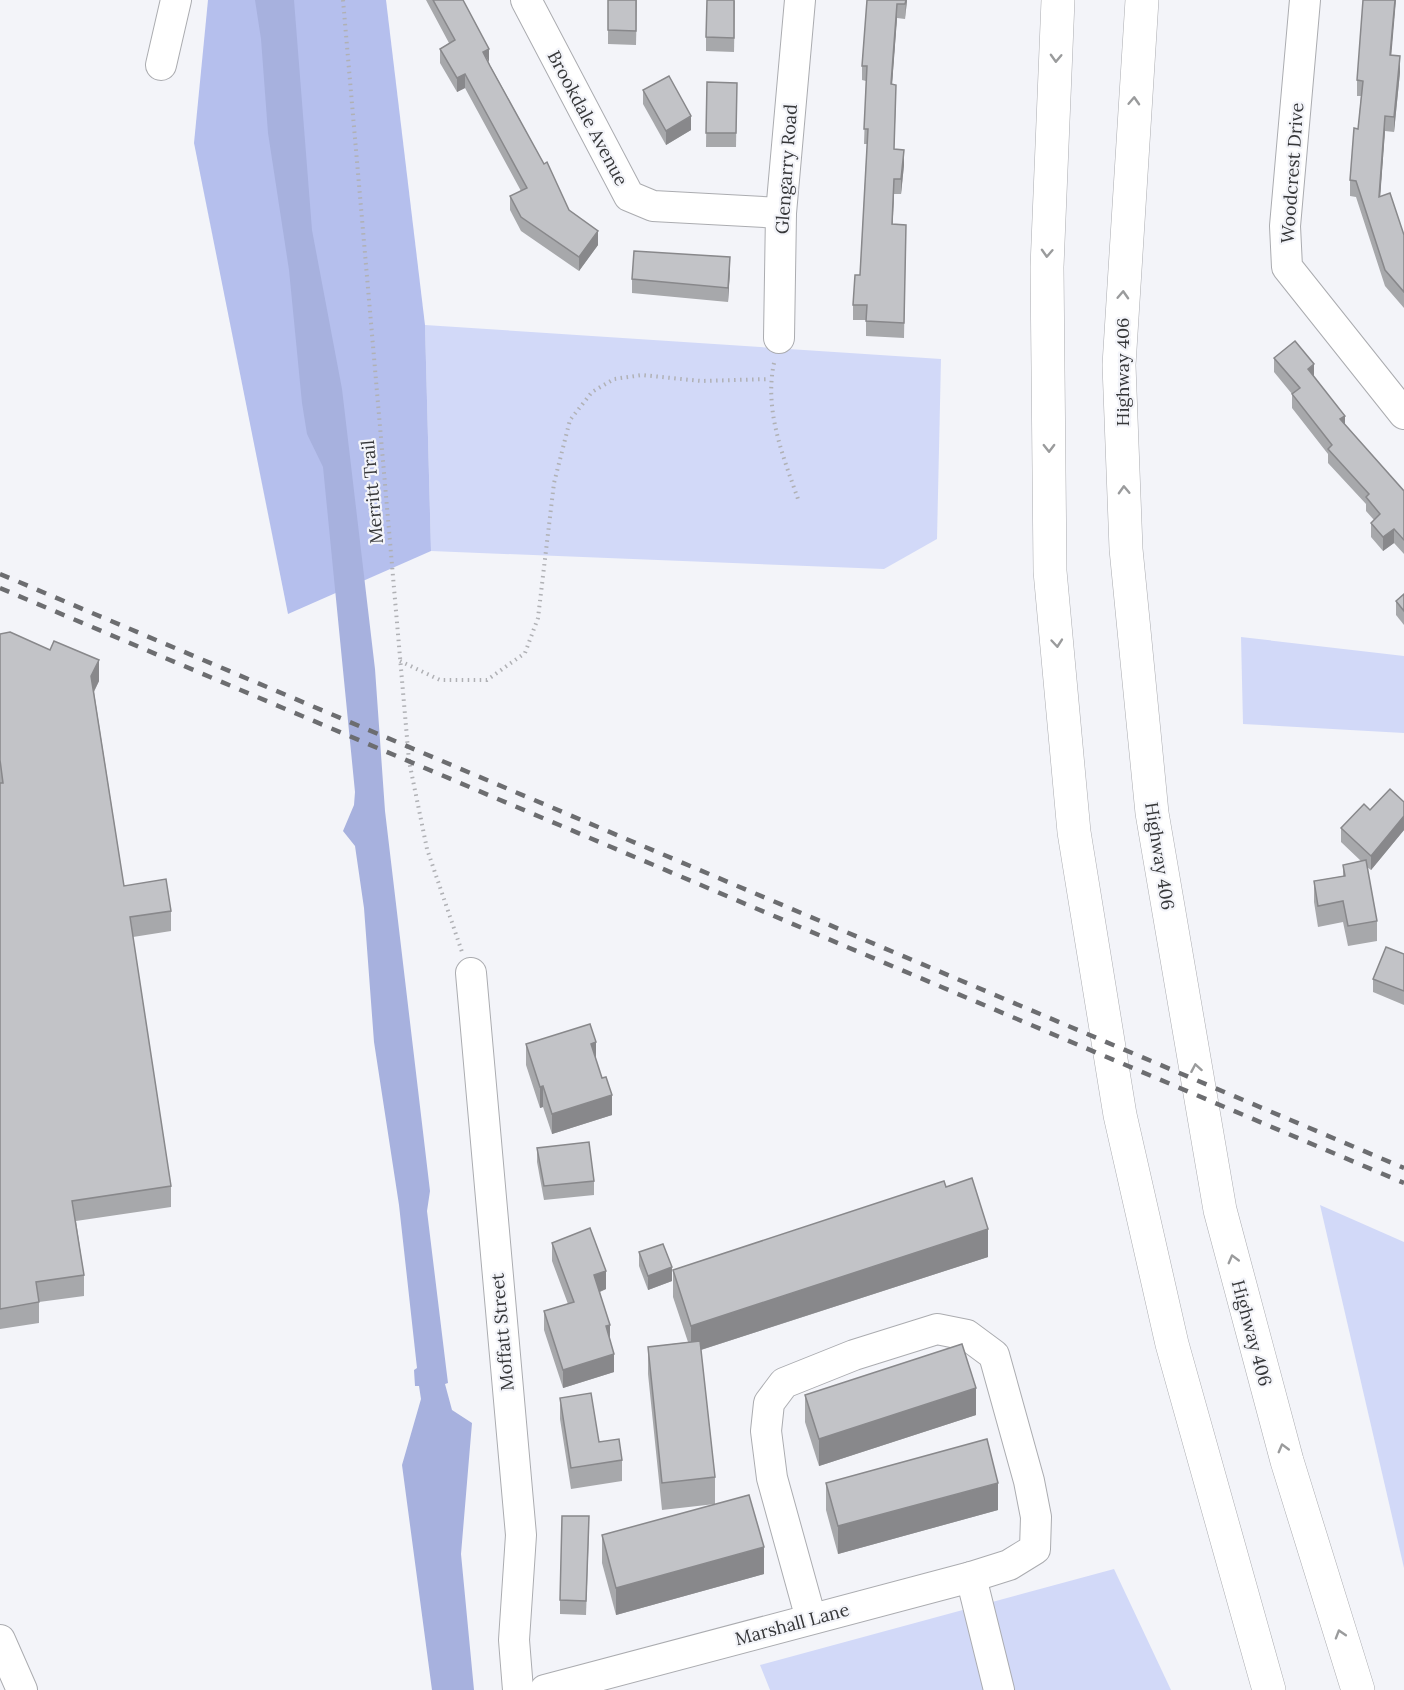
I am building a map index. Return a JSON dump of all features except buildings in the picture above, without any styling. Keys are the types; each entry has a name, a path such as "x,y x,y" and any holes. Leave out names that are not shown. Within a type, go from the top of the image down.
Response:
{"highway":[{"path":"1058,0 1047,267 1050,571 1074,832 1120,1115 1156,1275 1172,1344 1269,1690"},
{"name":"Highway 406","path":"1142,0 1119,364 1126,549 1152,813 1220,1210 1287,1461 1358,1690"}],"street":[{"path":"161,66 176,0"},
{"name":"Brookdale Avenue","path":"526,0 629,196 653,206 781,213"},
{"name":"Glengarry Road","path":"779,338 781,213 800,0"},
{"name":"Woodcrest Drive","path":"1305,0 1285,226 1287,267 1404,414"},
{"name":"Moffatt Street","path":"471,973 521,1535 514,1640 518,1690"},
{"name":"Marshall Lane","path":"545,1690 971,1577 1009,1565 1035,1549 1036,1517 1029,1481 994,1355 967,1335 937,1329 854,1355 784,1383 769,1403 766,1431 772,1478 811,1619"},
{"path":"971,1577 999,1690"},
{"path":"0,1640 22,1690"}],"path":[{"name":"Merritt Trail","path":"343,0 409,761 423,829 443,899 471,973"},
{"path":"400,661 440,680 487,680 525,653 538,618 554,483 570,420 592,392 614,379 642,375 701,381 770,379 777,438 798,499"}],"shaded area":[{"path":"208,0 386,0 425,325 431,551 288,614 194,143"},
{"path":"255,0 294,0 312,230 342,389 375,669 385,811 430,1191 427,1211 448,1383 445,1384 452,1410 472,1423 461,1554 474,1690 432,1690 402,1465 421,1399 419,1386 415,1386 414,1370 417,1368 399,1205 374,1042 364,908 355,846 343,831 354,805 355,792 323,467 307,434 302,403 289,270 268,133 261,39"},
{"path":"425,325 941,359 937,539 884,569 431,551"},
{"path":"1241,637 1404,656 1404,733 1243,724"},
{"path":"1320,1205 1404,1242 1404,1568"},
{"path":"1114,1569 1171,1690 770,1690 760,1665"}],"railway":[{"path":"0,574 1404,1168"},
{"path":"0,588 1404,1183"}]}
